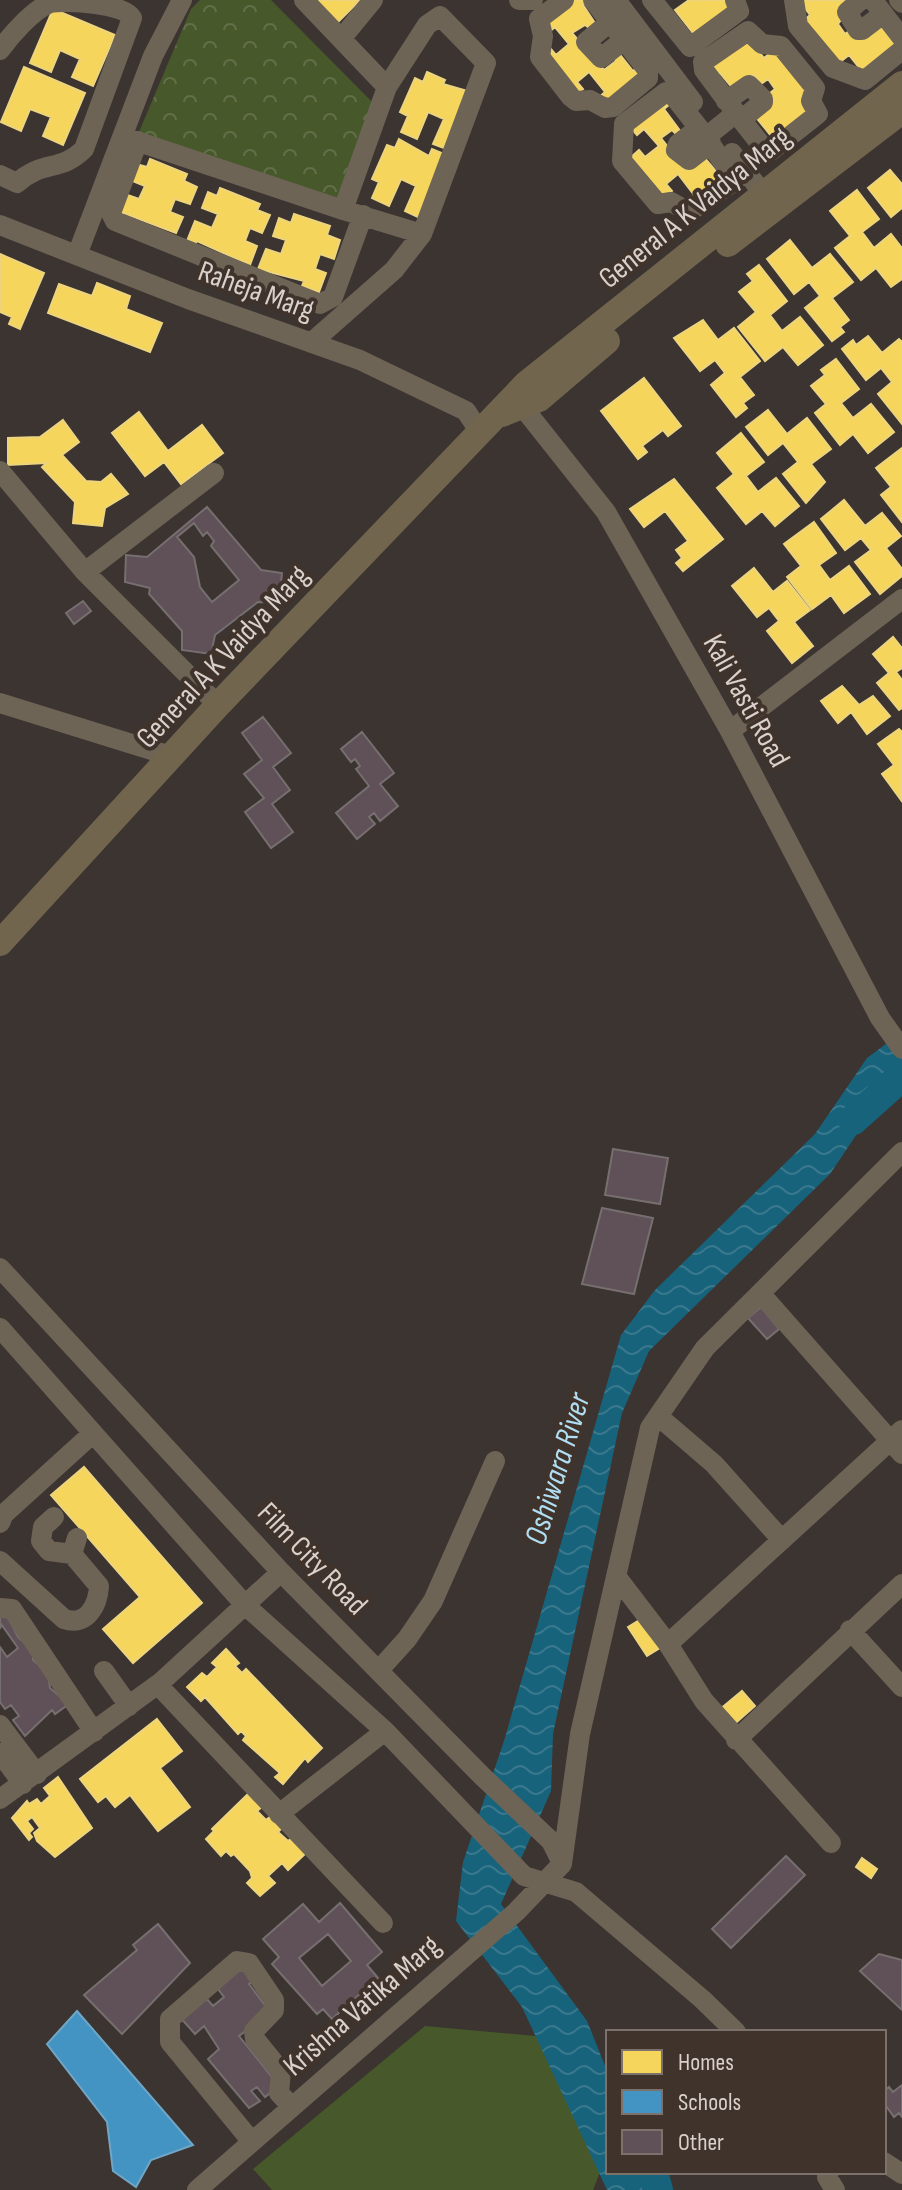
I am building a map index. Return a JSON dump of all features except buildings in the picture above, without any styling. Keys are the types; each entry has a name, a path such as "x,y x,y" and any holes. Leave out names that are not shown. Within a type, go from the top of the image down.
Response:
{"main road":[{"name":"General A K Vaidya Marg","path":"0,943 174,757 218,705 487,424 518,401 539,399 902,84"},
{"name":"General A K Vaidya Marg","path":"769,201 902,111"}],"street":[{"path":"0,50 48,3 62,0 128,11 132,18 84,149 70,163 33,170 17,183 0,175"},
{"path":"182,0 153,56 111,213 115,221 320,304 333,297 387,87 427,25 440,16 486,63 422,234 394,270 311,343"},
{"path":"304,0 387,87"},
{"path":"341,39 373,0"},
{"path":"519,0 533,0"},
{"path":"564,0 539,19 543,36 540,57 571,97 590,100 605,108 613,107 648,78 648,71 619,21"},
{"path":"593,0 619,21 708,134 735,181 693,212 671,202 658,204 622,161 624,124 666,92 672,94 708,134 769,201"},
{"path":"619,21 657,2 690,47 739,11 735,0"},
{"path":"794,0 798,26 833,68 865,80 902,50"},
{"path":"861,0 847,12 858,30 889,4 902,38"},
{"path":"748,31 762,44 781,46 815,88 811,101 817,117 771,151 766,151 735,111 704,70 703,62 748,31"},
{"path":"125,42 153,56"},
{"path":"708,134 735,111"},
{"path":"131,139 422,234"},
{"path":"77,255 131,139"},
{"name":"Raheja Marg","path":"0,225 360,360 487,424"},
{"name":"Kali Vasti Road","path":"518,401 606,512 730,731 880,1018 902,1049"},
{"path":"0,471 85,572 218,705"},
{"path":"85,572 214,473"},
{"path":"730,731 902,599"},
{"path":"0,703 174,757"},
{"path":"562,1864 580,1734 650,1428 705,1348 902,1152"},
{"name":"Film City Road","path":"0,1268 281,1572 551,1841 576,1892"},
{"path":"668,1644 782,1540 898,1442 761,1294"},
{"name":"Film City Road","path":"0,1328 91,1435 245,1605 385,1731 524,1876 576,1892 734,2030"},
{"path":"658,1416 714,1464 782,1540"},
{"path":"0,1523 4,1514 91,1435"},
{"path":"379,1670 407,1639 433,1601 495,1461"},
{"path":"0,1561 64,1619 73,1622 84,1619 98,1602 99,1586 74,1546 49,1551 41,1541 43,1527 54,1517"},
{"path":"0,1799 158,1685 281,1572"},
{"path":"616,1576 668,1644 704,1701 831,1843"},
{"path":"736,1740 902,1584"},
{"path":"0,1608 12,1609 94,1732"},
{"path":"850,1630 902,1687"},
{"path":"107,1669 132,1704"},
{"path":"158,1685 383,1923"},
{"path":"0,1725 30,1779"},
{"path":"279,1814 385,1731"},
{"path":"420,1766 448,1741"},
{"path":"0,1753 30,1779"},
{"name":"Krishna Vatika Marg","path":"197,2190 516,1912 562,1864"},
{"path":"252,2142 170,2042 168,2031 170,2019 237,1961 249,1963 274,2000 274,2010 254,2031 255,2039 281,2071 279,2093 292,2107"}],"green space":[{"path":"200,0 271,0 386,116 343,210 139,132 191,9"},
{"path":"425,2026 536,2036 600,2172 593,2190 272,2190 253,2169"}],"water":[{"path":"902,1032 902,1077 887,1089 830,1174 649,1351 622,1413 553,1734 551,1791 501,1904 587,2021 606,2068 606,2174 647,2174 651,2190 607,2190 522,2007 456,1921 463,1862 504,1741 621,1335 655,1290 815,1134 867,1058"}],"waterway":[{"name":"Oshiwara River","path":"853,1120 902,1076"},
{"name":"Oshiwara River","path":"654,2174 658,2190"}]}
